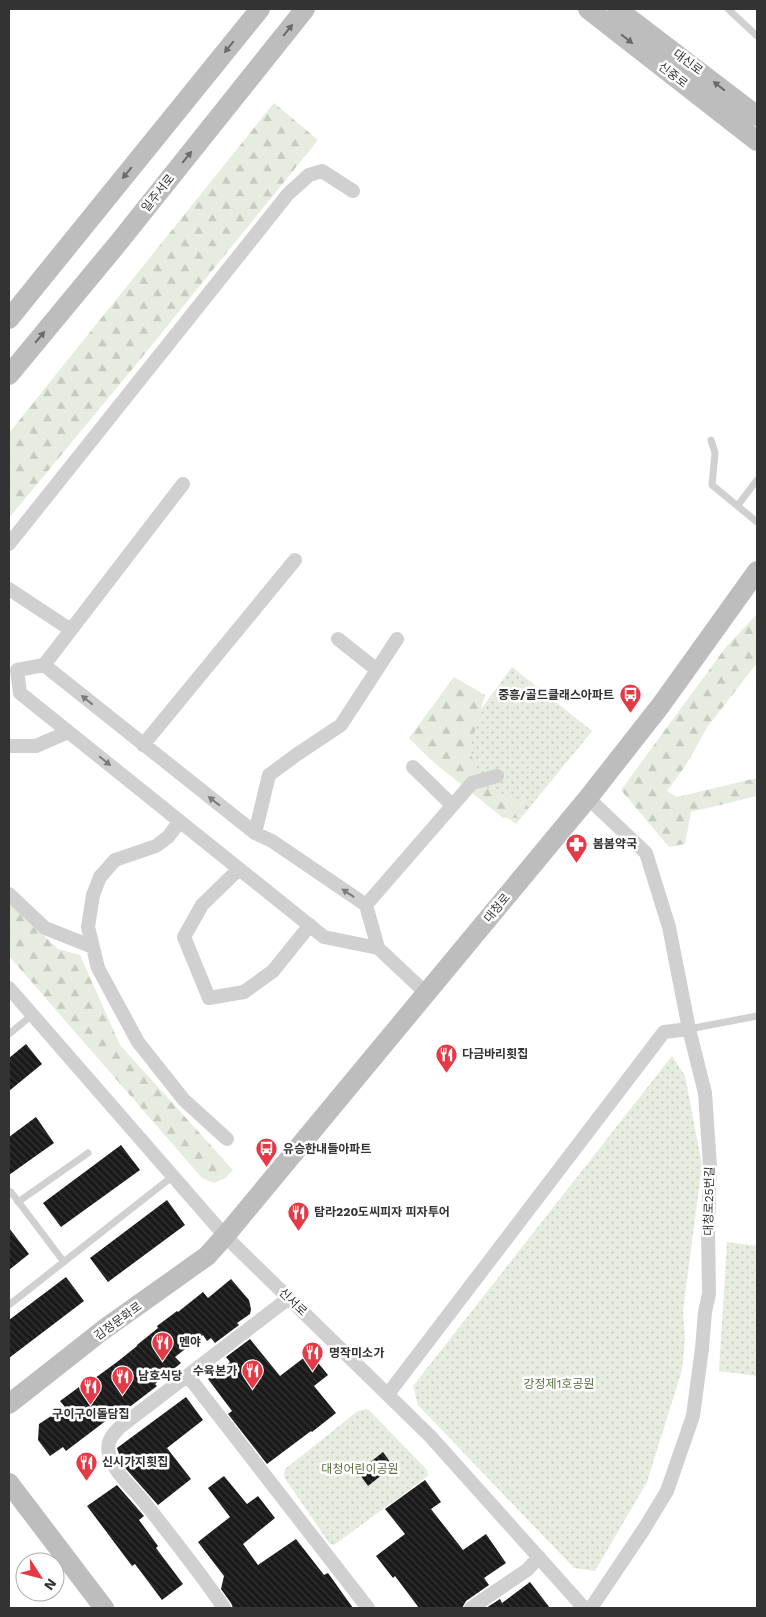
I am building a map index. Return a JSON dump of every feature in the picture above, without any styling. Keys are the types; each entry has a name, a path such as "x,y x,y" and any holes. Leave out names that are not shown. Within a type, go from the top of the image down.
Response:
{"main road":[{"path":"9,318 260,9"},
{"name":"일주서로","path":"9,375 305,9"},
{"name":"신중로","path":"588,9 757,141"},
{"name":"대신로","path":"617,9 757,116"},
{"name":"대청로","path":"225,1236 588,798 661,706 757,571"},
{"name":"김정문화로","path":"9,1404 104,1330 207,1256 225,1236"},
{"path":"9,1483 104,1608"}],"street":[{"path":"9,544 288,194 309,175 322,171 353,191"},
{"path":"183,484 44,665 13,670 20,693 324,937 378,948"},
{"path":"143,745 295,560"},
{"path":"9,589 71,630"},
{"path":"338,639 377,670"},
{"path":"255,833 269,775 296,754 341,725 397,639"},
{"path":"44,665 255,833 272,841 366,905 378,948 426,993"},
{"path":"9,746 36,746 68,732"},
{"path":"413,767 452,805"},
{"path":"366,905 472,783 497,776"},
{"name":"대청로25번길","path":"588,798 646,853 669,927 689,1030 705,1093 710,1166 708,1229 709,1294 705,1312 693,1416 667,1491 591,1608"},
{"path":"180,821 168,837 156,846 115,860 100,877 93,894 88,927 98,968 138,1042 184,1100 227,1139"},
{"path":"239,869 202,905 184,937 209,998 244,992 273,971 310,925"},
{"path":"9,894 44,928 93,947"},
{"name":"신서로","path":"9,988 225,1236 430,1436 584,1608"},
{"path":"388,1394 664,1032 689,1030"},
{"path":"224,1608 204,1579 114,1465 109,1455 110,1436 289,1298"},
{"path":"188,1376 368,1608"},
{"path":"471,1608 527,1570 539,1557"}],"lane":[{"path":"728,9 757,36"},
{"path":"711,440 715,452 712,485 757,522"},
{"path":"738,505 757,480"},
{"path":"9,1034 32,1015"},
{"path":"689,1030 757,1016"},
{"path":"18,1202 88,1153"},
{"path":"9,1306 174,1176"},
{"path":"9,1194 11,1192 64,1262"}],"green space":[{"path":"274,103 318,140 9,518 9,433"},
{"path":"757,614 757,663 708,726 686,765 667,791 677,797 757,778 757,796 691,812 685,844 669,847 621,790 726,647"},
{"path":"512,667 592,731 516,824 439,767"},
{"path":"454,677 485,695 469,751 488,789 526,801 528,810 518,818 503,818 429,758 409,738"},
{"path":"9,903 58,949 80,955 120,1045 233,1170 224,1179 214,1183 202,1178 9,956"},
{"name":"강정제1호공원","path":"672,1056 685,1076 702,1165 683,1311 685,1338 682,1370 647,1482 595,1571 574,1568 418,1405 413,1386"},
{"path":"727,1242 757,1246 757,1376 719,1371"},
{"name":"대청어린이공원","path":"368,1409 427,1470 428,1476 334,1545 330,1544 284,1477 285,1469 358,1411"}],"building":[{"path":"26,1044 42,1064 9,1091 9,1058"},
{"path":"36,1117 54,1143 9,1175 9,1137"},
{"path":"121,1145 140,1170 61,1227 43,1203"},
{"path":"167,1200 185,1225 108,1282 90,1258"},
{"path":"9,1228 29,1254 9,1270"},
{"path":"66,1277 84,1301 9,1358 9,1320"},
{"path":"231,1279 249,1300 251,1309 250,1314 237,1323 239,1325 215,1343 211,1338 207,1341 203,1335 175,1357 181,1363 155,1384 157,1386 123,1412 124,1407 66,1451 63,1447 50,1456 38,1440 39,1424 65,1407 60,1401 117,1362 158,1328 157,1326 203,1292 208,1298"},
{"path":"250,1339 280,1376 310,1353 328,1375 314,1386 336,1413 267,1464 228,1414 232,1411 208,1379 230,1362 226,1357"},
{"path":"186,1397 203,1420 167,1448 191,1479 158,1505 126,1469 117,1448"},
{"path":"383,1452 393,1466 368,1486 358,1472"},
{"path":"224,1476 247,1504 258,1496 275,1518 243,1544 258,1565 296,1539 324,1575 328,1573 353,1608 233,1608 221,1589 224,1576 198,1542 230,1517 208,1488"},
{"path":"425,1480 441,1502 431,1509 463,1550 486,1534 506,1563 484,1578 489,1585 466,1601 462,1608 419,1608 395,1576 393,1578 376,1556 405,1534 385,1509"},
{"path":"117,1485 144,1516 139,1520 158,1546 156,1548 183,1584 162,1600 135,1564 132,1566 87,1506"},
{"path":"530,1582 550,1608 486,1608 500,1599 502,1603"}],"place":[{"name":"중흥/골드클래스아파트","path":"630,714"},
{"name":"봄봄약국","path":"577,863"},
{"name":"다금바리횟집","path":"446,1073"},
{"name":"유승한내들아파트","path":"267,1168"},
{"name":"탐라220도씨피자 피자투어","path":"298,1231"},
{"name":"멘야","path":"163,1361"},
{"name":"명작미소가","path":"313,1372"},
{"name":"수육본가","path":"253,1390"},
{"name":"남호식당","path":"122,1395"},
{"name":"구이구이돌담집","path":"91,1406"},
{"name":"신시가지횟집","path":"86,1481"}]}
